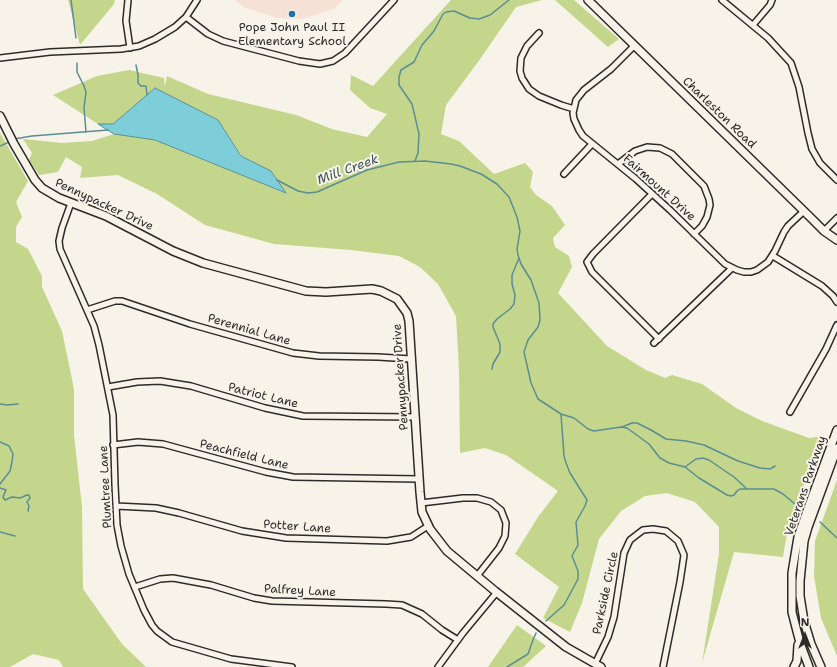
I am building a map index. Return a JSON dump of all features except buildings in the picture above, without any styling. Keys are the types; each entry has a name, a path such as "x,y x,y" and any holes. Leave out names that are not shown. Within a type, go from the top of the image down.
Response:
{"street":[{"path":"128,0 126,21 130,48"},
{"path":"0,58 50,52 112,50 130,48 147,43 175,27 186,17 197,0"},
{"path":"186,17 218,40 299,61 320,64 333,61 345,53 394,0"},
{"name":"Charleston Road","path":"588,0 804,212 824,231 837,240"},
{"path":"722,0 768,38 791,63 799,88 812,149 820,163 837,180"},
{"path":"753,25 770,5 772,0"},
{"path":"539,33 528,46 521,58 520,71 522,78 529,89 539,96 574,109 576,100 584,90 611,70 634,46"},
{"name":"Fairmount Drive","path":"574,109 574,119 578,130 592,144 618,164 652,194 725,264 732,268 744,272 751,272 763,266 773,256 784,232 804,212"},
{"name":"Pennypacker Drive","path":"0,116 30,172 42,188 59,198 106,216 174,251 203,262 306,291 336,292 372,288 389,294 397,299 407,313 411,330 418,479 422,512 428,526 447,551 477,576 566,647 598,666"},
{"path":"564,174 592,144"},
{"path":"618,164 635,151 647,147 660,148 677,159 704,186 709,199 710,205 705,222 694,234"},
{"path":"652,194 587,262 592,272 659,339"},
{"name":"Plumtree Lane","path":"71,203 59,241 96,335 108,387 113,415 116,506 121,546 144,610 152,625 164,637 172,642 231,659 292,667"},
{"path":"824,231 837,218"},
{"path":"773,256 822,286 837,302"},
{"path":"654,343 732,268"},
{"name":"Perennial Lane","path":"87,310 115,301 122,301 190,324 292,353 319,356 412,359"},
{"path":"790,412 829,343 837,325"},
{"name":"Patriot Lane","path":"108,387 136,382 160,381 191,386 272,410 303,416 415,417"},
{"name":"Veterans Parkway","path":"810,667 798,637 792,604 794,556 798,537 837,430"},
{"name":"Peachfield Lane","path":"113,445 138,442 163,444 266,472 292,477 418,479"},
{"name":"Veterans Parkway","path":"820,665 811,644 804,621 800,596 802,562 804,542 808,527 837,448"},
{"path":"421,503 462,498 477,498 491,502 501,510 506,523 505,536 499,548 477,576"},
{"name":"Potter Lane","path":"116,506 156,508 179,512 242,531 286,538 387,541 411,537 428,526"},
{"name":"Parkside Circle","path":"598,666 614,617 624,553 630,540 643,530 653,529 666,531 678,542 684,555 663,667"},
{"name":"Palfrey Lane","path":"135,587 160,579 173,578 211,585 254,598 272,601 402,605 422,614 442,630 458,640"},
{"path":"438,667 497,592"},
{"path":"794,667 798,653 798,637"},
{"path":"810,667 820,665"}],"shaded area":[{"name":"Pope John Paul II Elementary School","path":"234,0 343,0 334,9 302,19 277,18 246,8"}],"green space":[{"path":"68,0 115,0 114,4 80,45"},
{"path":"451,0 542,0 516,7 446,105 441,134 459,141 494,174 525,163 533,172 530,187 536,195 552,206 565,225 553,238 555,247 569,256 572,267 558,293 607,346 646,370 665,378 672,375 702,384 736,408 762,421 809,438 825,436 806,479 787,533 783,557 734,552 702,663 719,554 719,527 695,502 667,493 645,496 621,511 599,539 582,603 570,632 543,618 559,587 515,554 538,517 558,491 506,455 485,448 460,453 459,369 456,316 438,284 420,267 399,256 351,250 274,244 205,225 157,194 118,175 80,178 82,167 66,157 58,172 39,175 29,160 32,153 23,139 62,143 92,141 114,134 155,140 285,193 271,171 242,156 218,120 155,88 113,124 98,124 53,95 97,76 129,70 164,78 165,86 167,76 208,94 296,115 332,129 367,137 387,114 370,108 350,90 351,75 373,86"},
{"path":"555,0 574,0 619,39 608,47"},
{"path":"0,133 28,181 16,202 22,217 16,227 16,242 28,249 42,276 42,287 62,331 74,389 74,435 82,507 83,589 122,644 146,667 63,667 59,660 33,654 10,667 0,667"},
{"path":"837,480 837,656 821,618 814,576 815,541"},
{"path":"517,625 546,646 523,667 488,667"}],"water":[{"path":"155,88 218,120 241,156 271,171 286,193 155,140 114,134 98,124 113,124"}],"waterway":[{"path":"71,0 76,38"},
{"path":"415,161 418,153 419,134 412,104 399,85 401,70 414,62 422,45 434,31 443,14 446,12 454,11 470,18 479,19 490,15 509,0"},
{"path":"77,63 77,72 86,92 84,108 86,132"},
{"path":"136,65 138,83 141,86 146,86 147,95"},
{"name":"Mill Creek","path":"14,139 32,136 108,130"},
{"name":"Mill Creek","path":"0,146 9,142"},
{"name":"Mill Creek","path":"277,180 298,191 308,193 317,192 367,170 399,162 425,161 460,166 481,174 497,184 509,197 517,217 520,231 517,249 518,255 521,264 531,280 539,303 540,320 538,327 528,340 524,352 531,383 538,399 561,414 574,418 588,429 594,431 621,427 627,428 649,444 660,458 669,463 685,467 699,478 727,495 734,495 740,489 774,489 783,494 802,510"},
{"path":"492,369 493,364 500,352 500,344 493,324 514,304 515,295 512,284 512,275 519,258"},
{"path":"0,404 18,404"},
{"path":"546,621 564,605 578,579 578,571 572,556 578,545 576,522 587,500 570,473 566,463 564,456 561,414"},
{"path":"622,427 632,423 637,423 666,439 704,445 738,461 760,468 770,469 775,466"},
{"path":"0,442 9,446 13,454 10,471 0,484"},
{"path":"685,467 696,459 703,458 709,460 734,477 747,489"},
{"path":"0,488 6,490 3,497 5,500 12,497 20,498 29,495 30,498 27,502 29,506 28,511"},
{"name":"Mill Creek","path":"820,522 837,538"},
{"path":"0,532 15,536"},
{"path":"507,667 528,654 536,633"}],"place":[{"name":"Pope John Paul II Elementary School","path":"292,14"}]}
